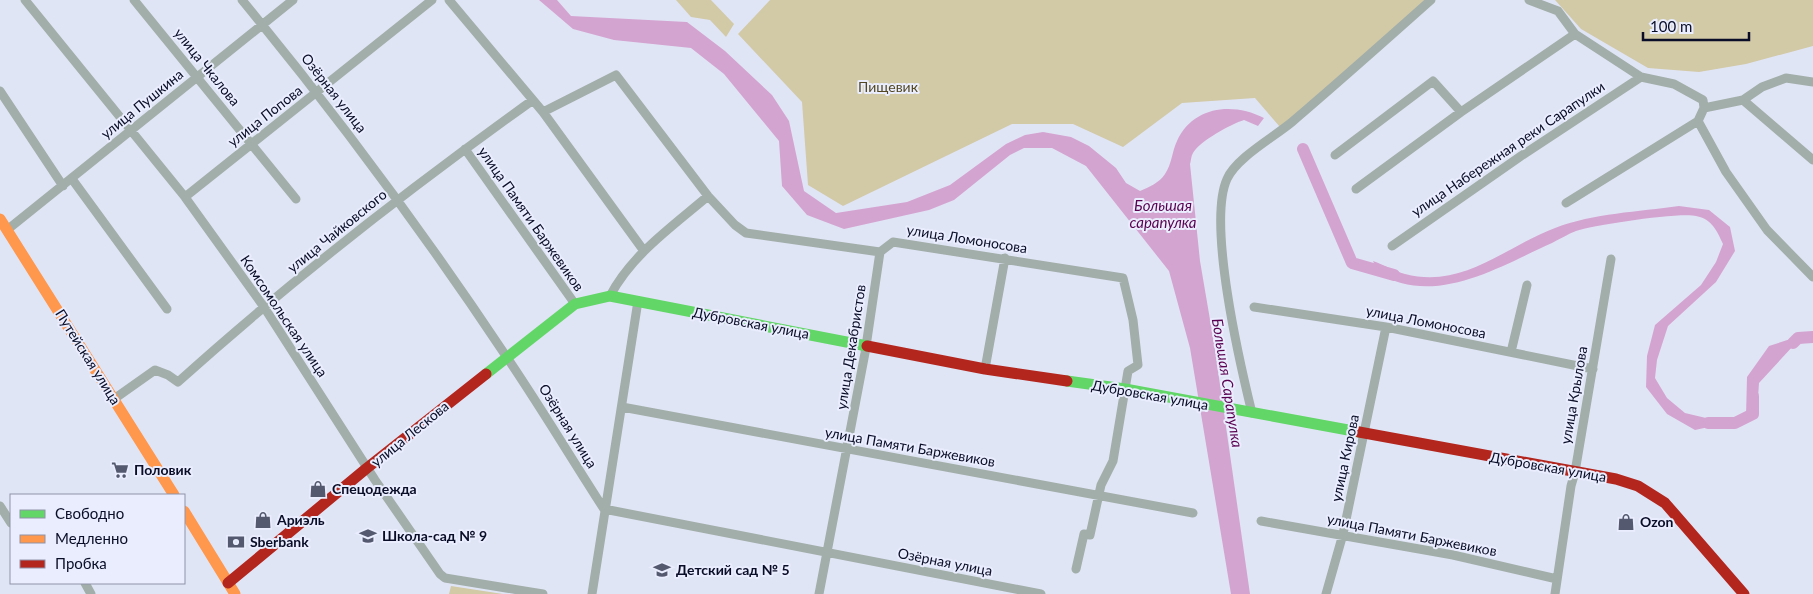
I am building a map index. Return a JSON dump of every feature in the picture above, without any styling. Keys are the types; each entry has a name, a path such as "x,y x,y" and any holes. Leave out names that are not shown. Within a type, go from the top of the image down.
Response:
{"street":[{"name":"Комсомольская улица","path":"25,0 185,197 264,307 367,468 440,574 459,580 544,594"},
{"name":"улица Чкалова","path":"134,0 296,199"},
{"name":"Озёрная улица","path":"242,0 317,92 398,200 507,356 604,509 1041,594"},
{"name":"улица Пушкина","path":"7,230 293,0"},
{"name":"улица Попова","path":"185,197 432,0"},
{"path":"449,0 534,100 644,252"},
{"path":"1248,412 1222,243 1222,201 1227,179 1238,164 1292,122 1431,0"},
{"path":"1529,0 1558,11 1575,34 1641,77 1674,84 1703,100 1704,108 1698,121 1566,203"},
{"path":"1356,189 1461,112 1575,34"},
{"path":"543,112 616,75 708,196 735,225 746,233 880,252"},
{"name":"улица Набережная реки Сарапулки","path":"1392,246 1521,156 1641,77"},
{"path":"1704,108 1743,100 1762,87 1786,78 1813,82"},
{"path":"1335,155 1434,82 1461,112"},
{"path":"0,91 63,186"},
{"name":"улица Чайковского","path":"114,399 155,370 168,375 178,382 242,324 398,200 534,100"},
{"path":"1743,100 1813,160"},
{"path":"1698,121 1737,189 1767,230 1813,277"},
{"name":"улица Памяти Баржевиков","path":"465,149 575,304"},
{"path":"72,179 166,310"},
{"path":"605,296 644,252 708,196"},
{"name":"Путейская улица","path":"0,219 173,494"},
{"name":"улица Ломоносова","path":"880,252 893,242 1005,258 1122,278 1133,320 1138,365 1128,371 1125,389"},
{"name":"улица Декабристов","path":"820,594 866,346 880,252"},
{"path":"985,369 1005,258"},
{"name":"улица Крылова","path":"1555,594 1571,486 1575,472 1611,259"},
{"path":"1511,352 1527,285"},
{"name":"Дубровская улица","path":"605,296 985,369 1125,389 1173,400 1616,479 1638,486 1665,503 1744,594"},
{"name":"улица Лескова","path":"228,583 367,468 575,304 605,296"},
{"path":"592,594 638,301"},
{"name":"улица Ломоносова","path":"1254,307 1386,327 1592,369"},
{"name":"улица Кирова","path":"1326,594 1343,534 1386,327"},
{"path":"1076,569 1084,534 1090,535 1101,485 1113,461 1125,389"},
{"name":"улица Памяти Баржевиков","path":"622,407 1193,513"},
{"path":"0,506 10,521"},
{"path":"185,513 236,594"},
{"name":"улица Памяти Баржевиков","path":"1261,521 1343,534 1557,579"}],"green space":[{"path":"676,0 711,0 734,24 726,37 710,20 691,17"},
{"name":"Пищевик","path":"770,0 1432,0 1280,127 1255,98 1182,103 1123,147 1073,124 1012,124 843,206 808,185 802,102 738,34"},
{"path":"1555,0 1813,0 1813,46 1746,64 1699,72 1648,68 1581,29"},
{"path":"451,586 503,594 449,594"}],"water":[{"name":"Большая сарапулка","path":"539,0 557,0 571,16 687,22 725,51 772,95 789,121 804,191 836,213 907,202 950,185 1006,144 1025,135 1043,132 1071,137 1089,146 1116,168 1126,183 1140,191 1163,177 1169,166 1177,141 1184,129 1203,114 1227,109 1240,110 1264,118 1258,126 1244,120 1216,134 1197,148 1192,154 1190,164 1200,261 1214,343 1250,594 1231,594 1190,348 1169,271 1086,166 1052,148 1024,148 1010,155 954,200 929,210 844,229 807,215 782,186 779,141 724,74 691,48 614,40 573,29"},
{"path":"1679,206 1709,210 1730,227 1735,251 1716,282 1668,326 1657,360 1655,378 1667,398 1685,413 1727,423 1695,430 1667,414 1646,387 1647,356 1655,325 1701,285 1716,262 1723,244 1716,230 1706,220 1687,215 1586,228 1573,232 1517,260 1479,276 1440,285 1420,286 1401,283 1381,273 1373,261 1405,274 1426,277 1446,276 1483,264 1536,236 1570,223 1601,216"},
{"path":"1806,334 1808,342 1794,345 1759,383 1757,412 1746,416 1747,377 1769,346"}],"waterway":[{"name":"Большая Сарапулка","path":"1303,149 1352,263 1394,275"},
{"name":"Большая Сарапулка","path":"1793,343 1798,338 1813,337"},
{"name":"Большая Сарапулка","path":"1708,423 1735,423 1753,414 1753,396"}],"traffic: fast":[{"path":"486,374 575,304 610,296 867,346"},
{"path":"1067,381 1125,389 1359,432"}],"traffic: slow":[{"path":"0,219 173,494"},
{"path":"185,513 235,594"}],"traffic: jam":[{"path":"867,346 985,369 1067,381"},
{"path":"228,583 367,468 486,374"},
{"path":"1359,432 1616,479 1638,486 1665,503 1744,594"}],"place":[{"name":"Половик","path":"120,470"},
{"name":"Спецодежда","path":"318,489"},
{"name":"Ариэль","path":"263,520"},
{"name":"Ozon","path":"1626,522"},
{"name":"Школа-сад № 9","path":"368,536"},
{"name":"Sberbank","path":"236,542"},
{"name":"Детский сад № 5","path":"662,570"}]}
